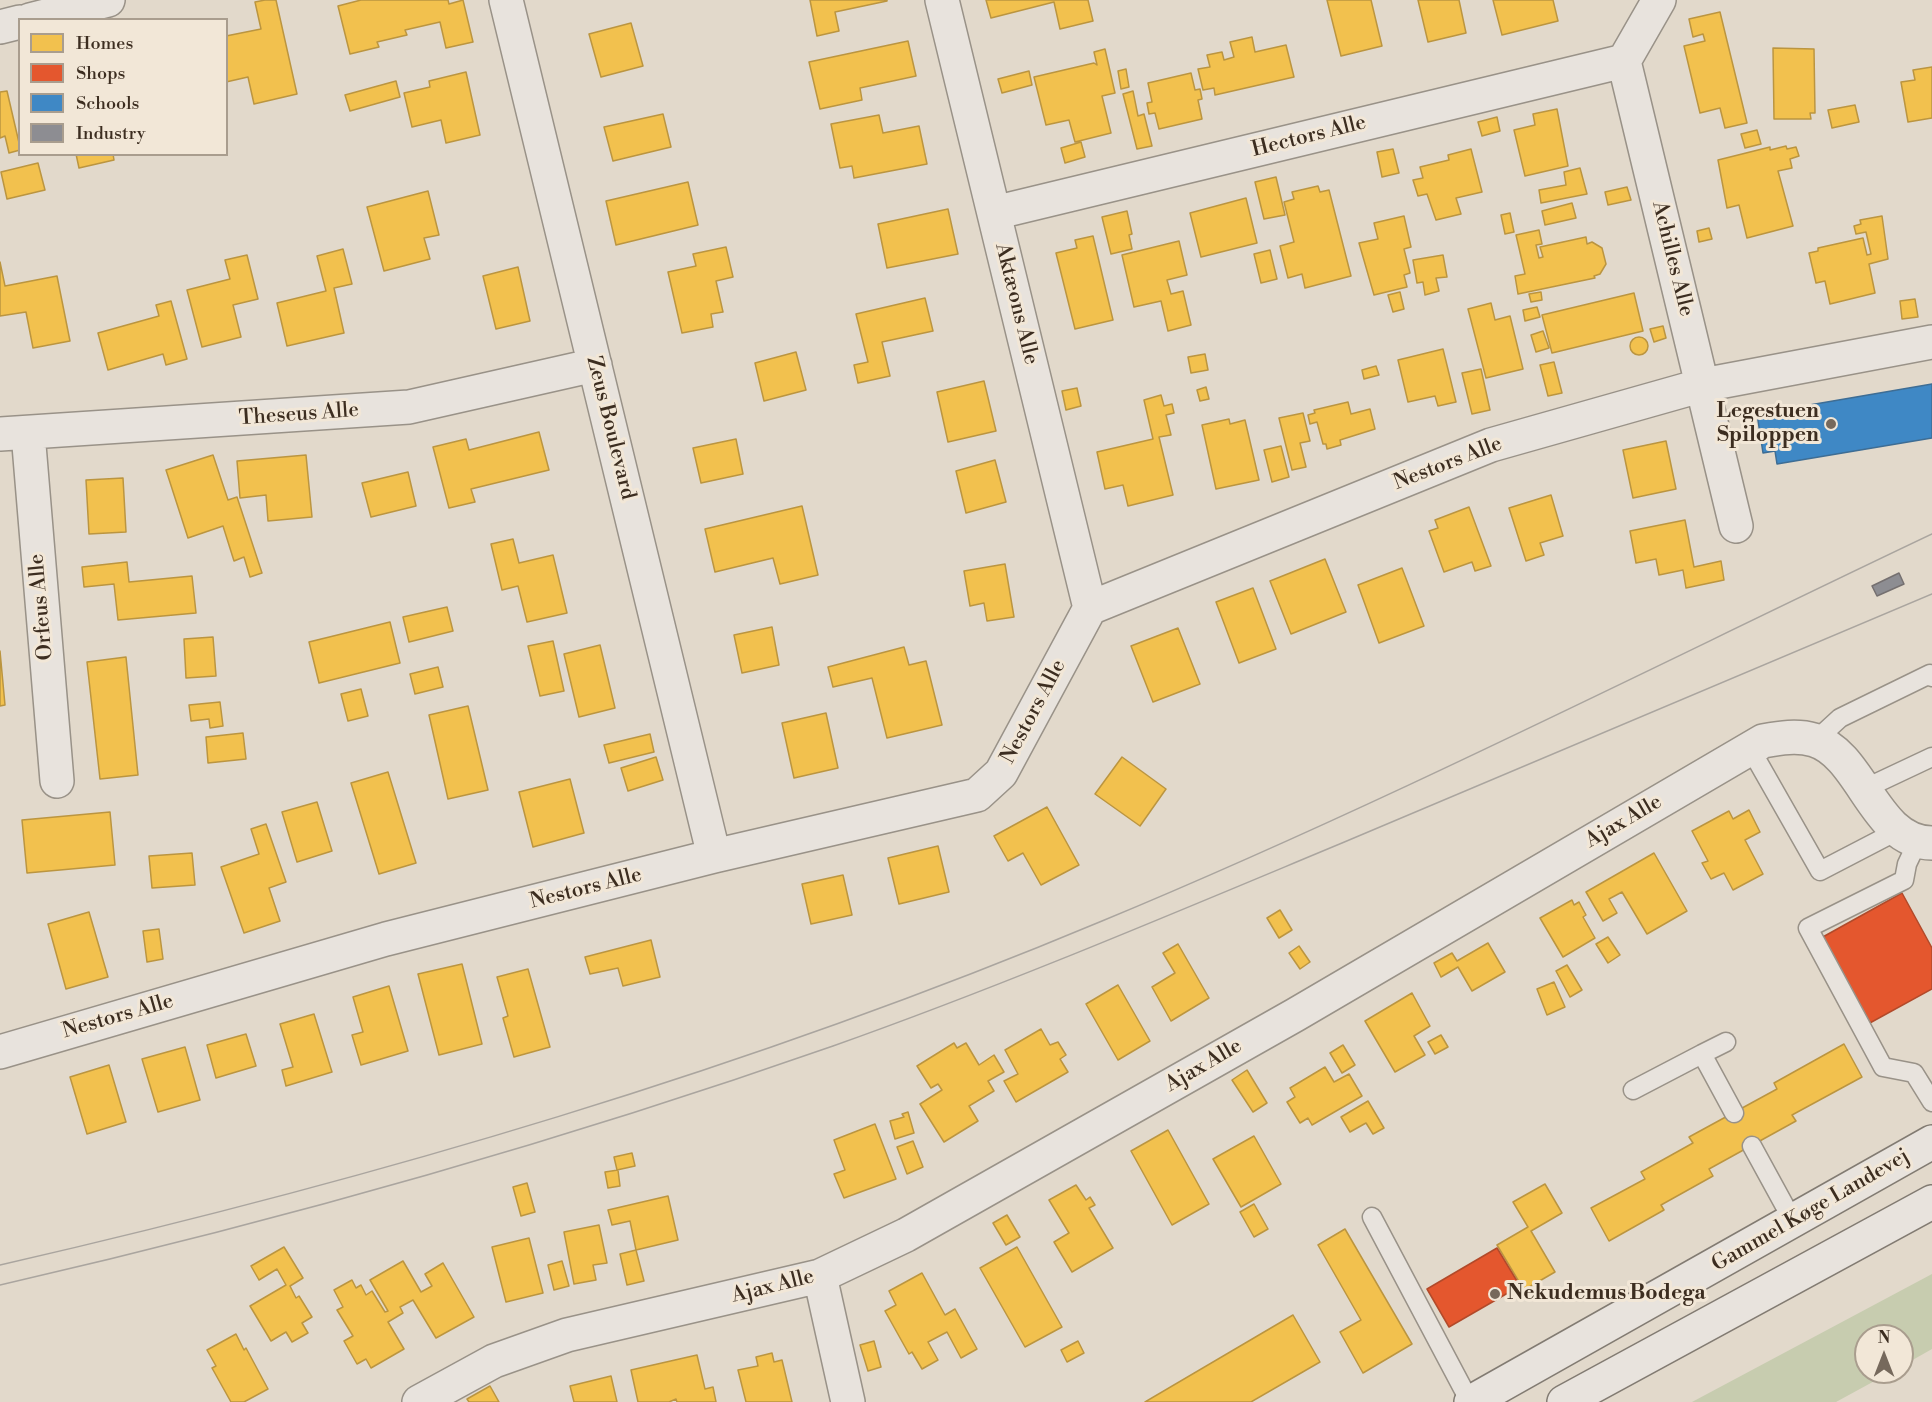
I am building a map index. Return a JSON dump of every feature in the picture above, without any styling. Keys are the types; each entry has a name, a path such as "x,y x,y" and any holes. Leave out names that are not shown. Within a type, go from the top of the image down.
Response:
{"street":[{"path":"35,18 72,4 108,0"},
{"name":"Zeus Boulevard","path":"506,0 714,856"},
{"name":"Aktæons Alle","path":"942,0 1090,608"},
{"path":"1623,61 1659,0"},
{"path":"0,27 18,22"},
{"name":"Hectors Alle","path":"994,213 1623,61"},
{"name":"Achilles Alle","path":"1623,61 1736,526"},
{"name":"Nestors Alle","path":"0,1052 386,939 714,856 977,795 1001,773 1090,608 1491,445 1703,385 1932,342"},
{"name":"Theseus Alle","path":"14,433 409,407 595,365"},
{"name":"Orfeus Alle","path":"14,433 57,781"},
{"name":"Ajax Alle","path":"419,1402 494,1361 567,1335 820,1276 906,1235 947,1212 1294,1015 1763,741 1794,737 1816,740"},
{"path":"1816,740 1835,753 1864,789 1915,839"},
{"name":"Gammel Køge Landevej","path":"1470,1402 1932,1142"},
{"path":"1786,1279 1831,1234 1932,1177"},
{"path":"1564,1402 1786,1279 1932,1202"},
{"path":"820,1276 848,1402"}],"lane":[{"path":"1816,740 1840,718 1930,674 1932,677"},
{"path":"1750,748 1820,871 1915,839"},
{"path":"1864,789 1932,758"},
{"path":"1915,839 1904,880 1808,928 1883,1067 1914,1073 1932,1102"},
{"path":"1633,1090 1726,1041"},
{"path":"1702,1054 1734,1113"},
{"path":"1752,1146 1793,1221"},
{"path":"1372,1217 1470,1402"}],"green space":[{"path":"1932,1274 1932,1349 1914,1359 1914,1324 1854,1324 1854,1384 1869,1384 1836,1402 1692,1402"}],"building: Homes":[{"path":"276,0 297,94 254,104 248,77 228,82 228,36 261,29 255,2"},
{"path":"361,0 448,0 449,4 463,0 473,42 446,48 440,22 405,30 407,35 377,42 379,47 350,54 338,6"},
{"path":"810,0 887,1 835,12 839,31 817,36"},
{"path":"986,0 1088,0 1093,21 1060,29 1054,2 991,18"},
{"path":"1327,0 1371,0 1382,46 1341,56"},
{"path":"1418,0 1459,0 1466,33 1428,42"},
{"path":"1493,0 1553,0 1558,21 1502,35"},
{"path":"1720,12 1747,123 1725,128 1720,108 1700,113 1684,46 1705,41 1703,34 1693,37 1689,19"},
{"path":"631,23 643,66 601,77 589,34"},
{"path":"1252,37 1255,52 1286,45 1294,77 1215,95 1214,88 1203,90 1198,69 1210,67 1207,55 1222,52 1224,60 1234,57 1230,42"},
{"path":"908,41 916,76 860,88 862,100 820,109 809,62"},
{"path":"1773,48 1814,49 1815,113 1810,113 1811,119 1774,119"},
{"path":"1105,49 1115,93 1102,96 1111,133 1075,142 1069,120 1046,125 1034,77 1094,63 1097,65 1094,52"},
{"path":"1932,67 1932,118 1908,122 1901,82 1915,80 1913,70"},
{"path":"1126,69 1129,87 1121,89 1118,71"},
{"path":"1029,71 1032,85 1002,93 998,79"},
{"path":"466,72 480,135 446,143 441,120 412,127 404,93 430,87 429,81"},
{"path":"1191,73 1195,90 1200,89 1202,99 1198,100 1202,119 1159,129 1155,113 1149,114 1147,103 1152,102 1148,83"},
{"path":"396,81 400,97 350,111 345,95"},
{"path":"7,91 18,138 18,151 9,153 5,136 0,138 0,92"},
{"path":"1133,91 1138,116 1144,114 1152,146 1137,149 1123,94"},
{"path":"1855,105 1859,122 1832,128 1828,110"},
{"path":"1557,109 1568,166 1525,176 1514,130 1535,125 1533,114"},
{"path":"663,114 671,147 613,161 604,127"},
{"path":"879,115 883,133 919,126 927,164 854,178 852,166 840,168 831,124"},
{"path":"1497,117 1500,131 1482,136 1478,122"},
{"path":"1757,130 1761,144 1745,148 1741,134"},
{"path":"1081,142 1085,157 1065,163 1061,148"},
{"path":"1786,146 1787,149 1796,147 1799,156 1790,159 1792,168 1778,171 1793,226 1747,238 1739,205 1727,208 1718,160 1770,147 1770,150"},
{"path":"1393,149 1399,173 1382,177 1377,152"},
{"path":"1471,149 1482,192 1456,198 1461,214 1436,220 1427,194 1418,196 1413,180 1423,178 1420,167 1449,160 1448,155"},
{"path":"76,156 113,156 114,160 79,168"},
{"path":"38,163 45,190 7,199 1,172"},
{"path":"1580,168 1587,194 1541,203 1539,190 1566,185 1564,172"},
{"path":"1276,177 1285,215 1264,219 1255,182"},
{"path":"688,182 698,225 616,245 606,201"},
{"path":"1318,186 1320,192 1329,190 1351,276 1305,288 1302,274 1288,278 1280,246 1294,242 1284,202 1294,199 1292,192"},
{"path":"1627,187 1631,200 1608,205 1605,192"},
{"path":"428,191 439,235 424,238 430,259 384,271 367,207"},
{"path":"1246,198 1257,243 1201,257 1190,213"},
{"path":"1572,203 1576,218 1545,225 1542,211"},
{"path":"948,209 958,254 887,268 878,224"},
{"path":"1127,211 1132,234 1129,235 1132,249 1111,254 1102,217"},
{"path":"1510,213 1514,232 1505,234 1501,215"},
{"path":"1404,216 1411,247 1404,249 1410,273 1404,275 1407,287 1374,295 1359,243 1378,239 1374,223"},
{"path":"1882,216 1888,259 1869,264 1875,293 1830,304 1825,281 1816,283 1809,253 1818,251 1818,248 1863,238 1867,255 1871,254 1866,232 1856,234 1854,226 1861,224 1860,220"},
{"path":"1709,228 1712,239 1699,242 1697,231"},
{"path":"1539,230 1542,244 1536,245 1539,258 1543,257 1540,247 1586,237 1587,244 1592,242 1602,248 1606,264 1600,274 1594,276 1595,278 1518,294 1515,276 1525,274 1516,235"},
{"path":"1093,236 1113,320 1075,329 1056,253 1077,248 1075,240"},
{"path":"1179,241 1187,275 1167,280 1171,294 1183,291 1191,325 1168,331 1161,301 1134,307 1122,255"},
{"path":"726,247 733,277 716,281 723,312 711,314 713,327 682,333 668,272 696,266 693,254"},
{"path":"343,249 352,284 334,288 344,333 287,346 277,303 326,291 317,256"},
{"path":"1270,250 1277,279 1261,283 1254,254"},
{"path":"247,255 258,299 233,305 241,337 202,347 187,290 230,279 225,260"},
{"path":"1443,255 1447,277 1436,278 1439,291 1425,295 1423,282 1417,283 1413,260"},
{"path":"0,262 5,286 57,276 70,341 33,348 26,312 0,316"},
{"path":"518,267 530,321 496,329 483,276"},
{"path":"1400,292 1404,309 1393,312 1388,295"},
{"path":"1541,292 1542,300 1531,302 1529,294"},
{"path":"1634,293 1643,331 1552,353 1542,315"},
{"path":"925,298 933,331 882,342 890,376 858,383 854,365 868,362 856,314"},
{"path":"1915,299 1918,317 1902,319 1900,301"},
{"path":"171,301 187,359 166,365 163,354 108,370 98,333 159,316 156,305"},
{"path":"1491,303 1495,320 1510,316 1523,369 1486,378 1468,309"},
{"path":"1537,307 1540,317 1525,321 1523,310"},
{"path":"1663,326 1666,338 1654,342 1650,329"},
{"path":"1543,331 1549,348 1536,352 1531,335"},
{"path":"1639,337 1645,340 1648,346 1645,352 1639,355 1633,352 1630,346 1633,340"},
{"path":"1443,349 1456,402 1438,406 1435,396 1408,402 1398,360"},
{"path":"796,352 806,390 764,401 755,363"},
{"path":"1205,354 1208,370 1191,373 1188,357"},
{"path":"1554,362 1562,393 1548,396 1540,365"},
{"path":"1376,366 1379,375 1364,379 1362,370"},
{"path":"1481,369 1490,410 1472,414 1462,373"},
{"path":"984,381 996,431 948,442 937,392"},
{"path":"1206,387 1209,399 1200,401 1197,390"},
{"path":"1077,388 1081,406 1066,410 1062,391"},
{"path":"1161,395 1164,406 1172,404 1174,413 1166,415 1171,435 1159,437 1173,495 1128,506 1123,485 1105,489 1097,452 1153,439 1144,400"},
{"path":"1348,402 1351,414 1370,409 1375,429 1340,440 1341,445 1327,449 1326,444 1323,444 1317,422 1310,424 1308,415 1315,413 1314,410"},
{"path":"1303,413 1310,441 1300,443 1306,467 1292,470 1279,418"},
{"path":"1229,419 1230,424 1245,420 1259,480 1216,489 1202,425"},
{"path":"539,432 549,470 471,489 475,502 449,508 433,447 466,439 469,450"},
{"path":"736,439 743,474 701,483 693,448"},
{"path":"1666,441 1676,489 1633,498 1623,450"},
{"path":"1281,446 1289,477 1272,482 1264,450"},
{"path":"213,455 228,500 237,497 262,573 250,577 244,557 234,561 223,526 188,538 166,470"},
{"path":"306,455 312,517 268,521 266,495 240,498 237,461"},
{"path":"995,460 1006,502 966,513 956,471"},
{"path":"408,472 416,506 371,517 362,483"},
{"path":"123,478 126,532 89,534 86,480"},
{"path":"1551,495 1563,536 1540,543 1544,555 1526,561 1509,508"},
{"path":"802,506 818,575 780,584 773,558 715,572 705,529"},
{"path":"1469,507 1491,566 1475,571 1472,562 1444,572 1429,531 1438,528 1435,520"},
{"path":"1685,520 1694,567 1721,561 1724,580 1686,588 1683,570 1659,575 1656,559 1636,563 1630,531"},
{"path":"513,539 519,563 553,555 567,613 527,622 518,586 502,590 491,544"},
{"path":"1325,559 1346,612 1291,634 1270,581"},
{"path":"127,562 129,582 192,576 196,613 118,620 114,584 84,587 82,567"},
{"path":"1005,564 1014,617 987,621 984,603 970,606 964,571"},
{"path":"1402,568 1424,626 1379,643 1358,585"},
{"path":"1253,588 1276,649 1239,663 1216,602"},
{"path":"447,607 453,631 409,642 403,617"},
{"path":"390,622 400,663 319,683 309,642"},
{"path":"772,627 779,665 742,673 734,635"},
{"path":"1178,628 1200,684 1153,702 1131,646"},
{"path":"213,637 216,676 186,678 184,639"},
{"path":"553,641 564,691 540,696 528,646"},
{"path":"600,645 615,708 579,717 564,654"},
{"path":"904,647 909,665 926,661 942,725 887,738 872,678 833,687 828,667"},
{"path":"0,651 5,705 0,706"},
{"path":"126,657 138,775 100,779 87,662"},
{"path":"438,667 443,687 415,694 410,674"},
{"path":"361,689 368,716 348,721 341,694"},
{"path":"220,702 223,726 210,728 209,719 191,721 189,705"},
{"path":"468,706 488,790 448,799 429,715"},
{"path":"826,713 838,768 794,778 782,723"},
{"path":"243,733 246,759 208,763 206,737"},
{"path":"650,734 654,752 609,763 604,745"},
{"path":"656,757 663,780 628,791 621,768"},
{"path":"1122,757 1166,789 1140,826 1095,794"},
{"path":"388,772 416,863 379,874 351,783"},
{"path":"570,779 584,833 533,847 519,792"},
{"path":"317,802 332,851 297,862 282,812"},
{"path":"1047,807 1079,865 1041,885 1023,853 1008,861 994,836"},
{"path":"1749,810 1760,832 1745,840 1763,874 1733,890 1724,873 1711,879 1702,863 1708,861 1692,831 1729,811 1733,819"},
{"path":"110,812 115,865 27,873 22,820"},
{"path":"266,824 286,882 269,888 280,921 244,933 221,867 259,854 251,829"},
{"path":"938,846 949,892 899,904 888,858"},
{"path":"192,853 195,885 152,888 149,856"},
{"path":"1654,853 1687,911 1647,934 1622,892 1609,899 1617,913 1603,921 1586,892"},
{"path":"843,875 852,915 811,924 802,884"},
{"path":"1572,900 1574,905 1579,902 1586,915 1583,917 1595,938 1563,957 1540,918"},
{"path":"1280,910 1292,930 1279,938 1267,918"},
{"path":"89,912 108,977 66,989 48,924"},
{"path":"159,929 163,959 147,962 143,931"},
{"path":"1608,937 1620,955 1608,963 1596,944"},
{"path":"651,940 660,977 623,986 618,968 590,974 585,957"},
{"path":"1488,943 1505,972 1472,991 1458,967 1441,977 1434,963 1452,953 1457,961"},
{"path":"1178,944 1209,998 1171,1021 1152,987 1175,973 1163,953"},
{"path":"1299,946 1310,962 1300,969 1289,953"},
{"path":"462,964 482,1044 439,1055 418,974"},
{"path":"1567,965 1582,990 1570,997 1556,971"},
{"path":"528,969 550,1047 514,1057 503,1018 508,1016 497,977"},
{"path":"1554,982 1565,1007 1547,1015 1537,989"},
{"path":"1118,985 1150,1041 1118,1060 1086,1004"},
{"path":"389,986 408,1051 361,1065 352,1035 363,1032 353,997"},
{"path":"1412,993 1430,1026 1414,1036 1425,1055 1395,1072 1365,1021"},
{"path":"314,1014 332,1072 286,1086 282,1070 293,1067 280,1024"},
{"path":"1041,1029 1050,1045 1058,1042 1066,1055 1060,1059 1068,1072 1016,1102 1004,1081 1018,1074 1005,1050"},
{"path":"246,1034 256,1066 216,1078 207,1045"},
{"path":"1441,1035 1448,1047 1435,1054 1428,1042"},
{"path":"954,1043 957,1048 966,1043 979,1065 994,1055 1004,1072 988,1081 994,1091 969,1106 978,1121 944,1142 920,1104 942,1090 938,1084 931,1088 917,1066"},
{"path":"1844,1044 1862,1077 1792,1115 1796,1121 1709,1169 1713,1176 1661,1205 1664,1210 1609,1241 1591,1208 1645,1179 1641,1172 1693,1143 1689,1137 1777,1089 1774,1083"},
{"path":"1343,1045 1355,1065 1342,1073 1330,1053"},
{"path":"185,1047 200,1100 158,1112 142,1059"},
{"path":"109,1065 126,1122 87,1134 70,1077"},
{"path":"1325,1067 1334,1082 1349,1074 1362,1096 1312,1125 1308,1118 1300,1123 1287,1102 1295,1097 1290,1088"},
{"path":"1247,1070 1267,1103 1253,1112 1232,1080"},
{"path":"1368,1101 1384,1128 1373,1134 1366,1123 1350,1132 1341,1117"},
{"path":"908,1112 914,1133 895,1139 890,1121 904,1117 902,1114"},
{"path":"875,1124 896,1179 844,1198 834,1174 845,1170 834,1140"},
{"path":"1168,1130 1209,1204 1172,1225 1131,1151"},
{"path":"1254,1136 1281,1184 1241,1207 1213,1159"},
{"path":"913,1141 923,1167 907,1174 897,1147"},
{"path":"632,1153 635,1166 617,1170 614,1157"},
{"path":"618,1170 620,1186 608,1188 605,1172"},
{"path":"527,1183 535,1212 521,1216 513,1187"},
{"path":"1545,1184 1562,1213 1531,1231 1555,1272 1524,1290 1497,1245 1528,1227 1513,1202"},
{"path":"1076,1185 1086,1200 1090,1197 1095,1205 1089,1208 1113,1248 1072,1272 1054,1242 1069,1233 1049,1200"},
{"path":"668,1196 678,1240 636,1250 630,1221 612,1225 608,1210"},
{"path":"1254,1204 1268,1229 1254,1237 1240,1212"},
{"path":"1007,1215 1020,1237 1006,1245 993,1223"},
{"path":"599,1225 607,1263 593,1265 596,1280 574,1284 564,1232"},
{"path":"1345,1229 1412,1344 1363,1373 1340,1332 1361,1320 1318,1245"},
{"path":"529,1238 543,1293 506,1302 492,1247"},
{"path":"284,1247 303,1278 290,1286 296,1298 299,1296 312,1317 302,1323 308,1333 292,1342 286,1332 271,1341 250,1306 286,1285 277,1269 259,1280 251,1266"},
{"path":"1017,1247 1062,1327 1025,1347 980,1268"},
{"path":"636,1250 644,1281 627,1285 620,1254"},
{"path":"403,1261 421,1292 432,1286 425,1274 443,1263 474,1317 436,1338 413,1300 400,1307 403,1313 388,1322 404,1349 371,1368 366,1359 357,1364 344,1341 353,1336 337,1310 343,1307 334,1290 352,1280 356,1288 361,1285 366,1295 372,1291 385,1312 388,1311 370,1280"},
{"path":"562,1261 569,1286 554,1290 548,1265"},
{"path":"922,1273 945,1315 955,1309 977,1349 961,1358 947,1332 928,1342 938,1360 922,1369 912,1352 909,1354 885,1311 896,1305 889,1291"},
{"path":"1293,1315 1320,1362 1251,1402 1145,1402"},
{"path":"236,1334 268,1389 244,1402 231,1402 212,1368 216,1366 207,1350"},
{"path":"874,1341 881,1367 868,1371 860,1345"},
{"path":"1078,1341 1084,1353 1067,1362 1061,1350"},
{"path":"772,1353 774,1362 782,1360 792,1402 746,1402 738,1370 758,1366 756,1357"},
{"path":"697,1355 705,1389 713,1387 716,1402 677,1402 676,1399 669,1402 638,1402 631,1370"},
{"path":"611,1376 617,1402 574,1402 570,1386"},
{"path":"490,1386 499,1402 469,1402 467,1399"}],"building: Shops":[{"path":"1902,893 1932,948 1932,989 1868,1024 1821,938"},
{"path":"1497,1248 1520,1286 1449,1327 1427,1289"}],"building: Schools":[{"path":"1932,384 1932,438 1777,464 1775,451 1763,453 1757,414"}],"building: Industry":[{"path":"1899,573 1904,584 1877,596 1872,586"}],"tram line":[{"path":"0,1265 280,1196 558,1117 832,1026 968,975 1102,921 1312,830 1932,534"},
{"path":"0,1285 211,1234 420,1177 627,1115 833,1046 1152,922 1932,594"}],"place":[{"name":"Legestuen Spiloppen","path":"1831,424"},
{"name":"Nekudemus Bodega","path":"1495,1294"}]}
